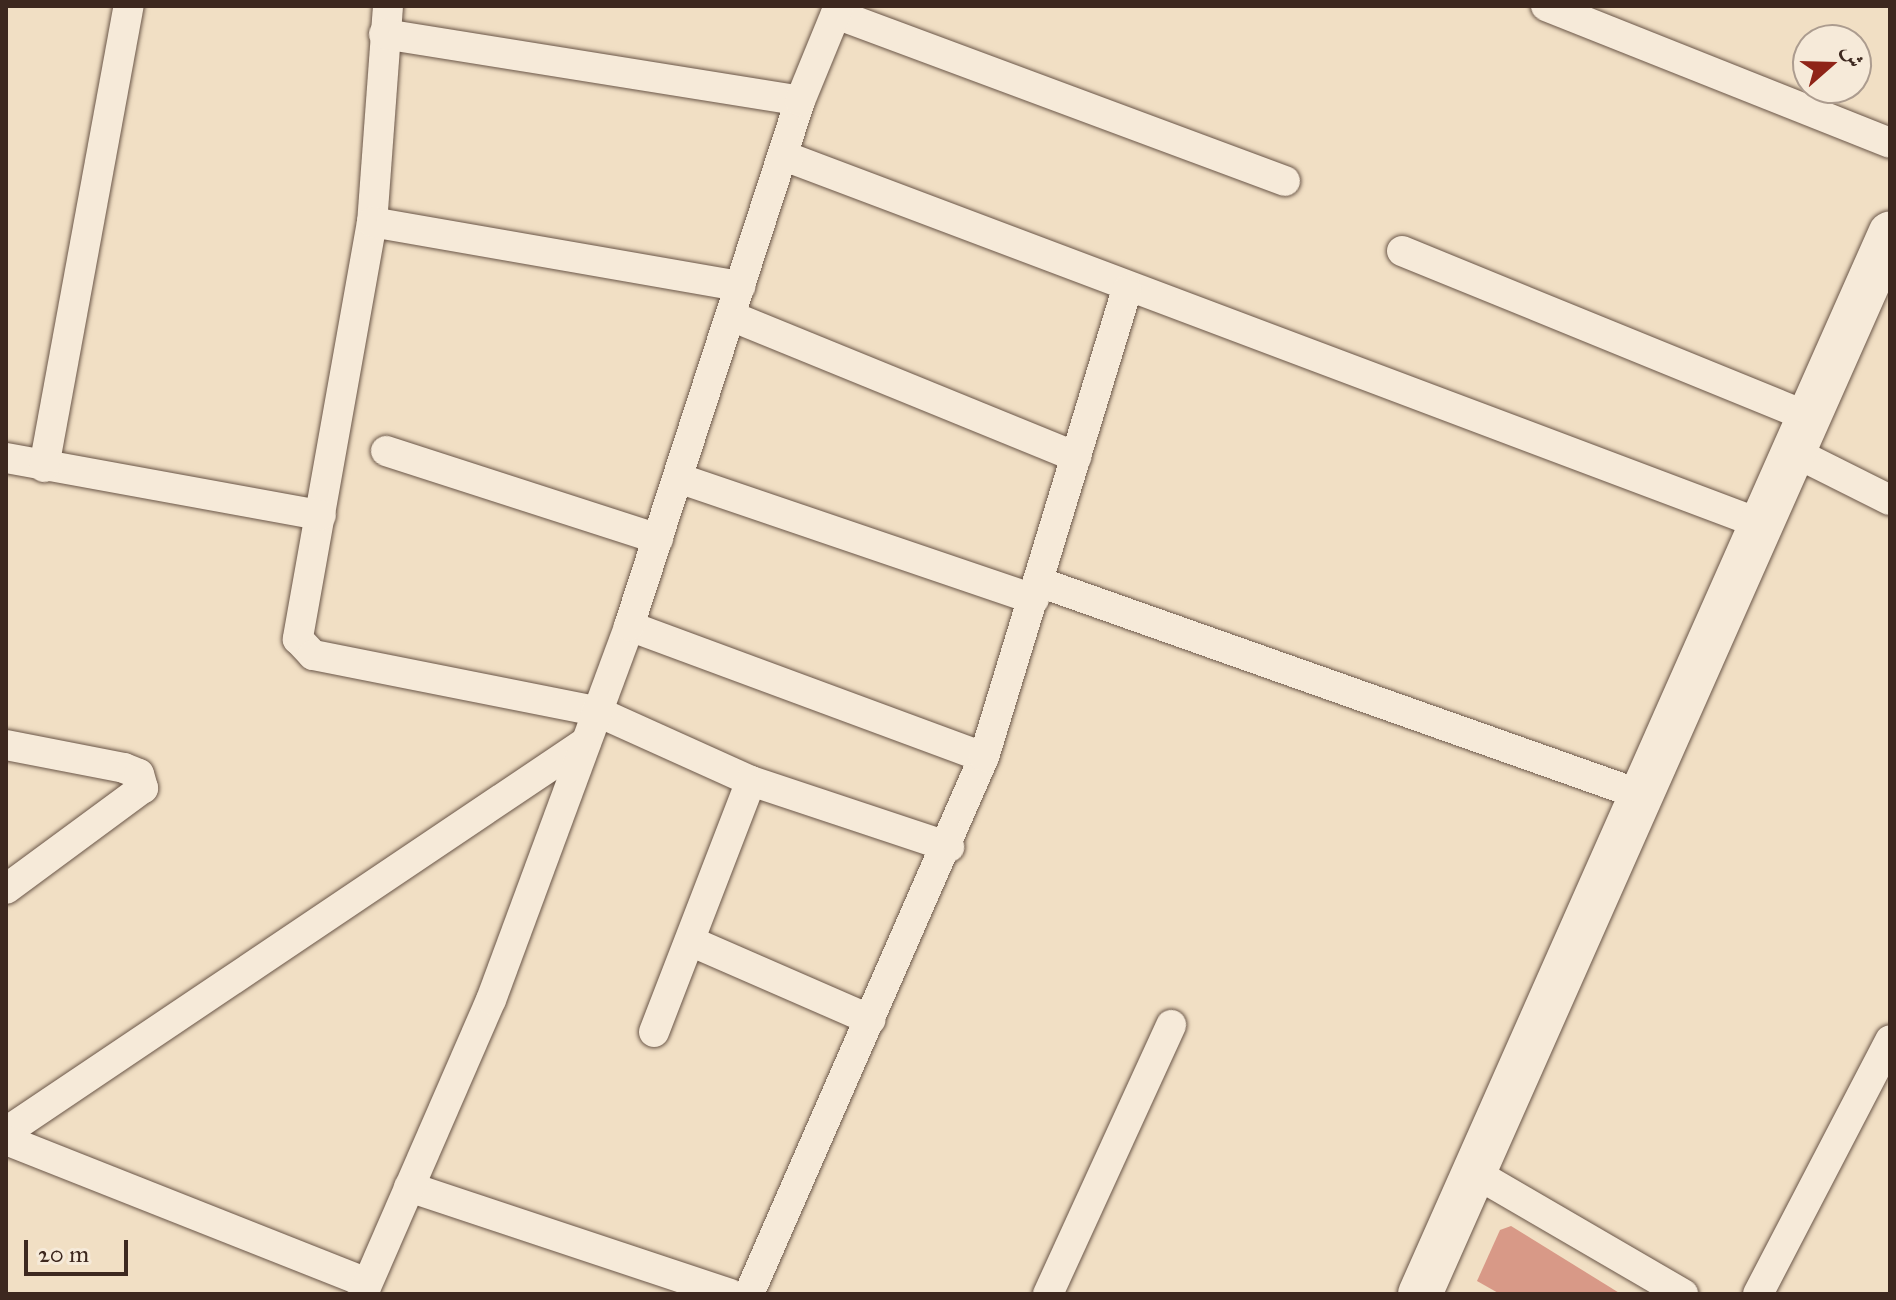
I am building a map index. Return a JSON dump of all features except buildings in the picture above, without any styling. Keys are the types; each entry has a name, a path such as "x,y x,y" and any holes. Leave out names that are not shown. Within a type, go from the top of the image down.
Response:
{"street":[{"path":"44,467 129,6"},
{"path":"1546,6 1890,143"},
{"path":"6,1140 365,1289 491,1000 629,626 740,286 787,157 800,101 837,10 1285,181"},
{"path":"800,101 386,20 372,222 321,515 300,605 298,639 313,655 596,711 751,781 949,847"},
{"path":"787,157 1127,290 1758,523"},
{"path":"372,222 740,286"},
{"path":"1420,1294 1758,523 1890,234"},
{"path":"1402,251 1800,434 1890,500"},
{"path":"749,1294 949,847 984,757 1127,290"},
{"path":"731,316 1076,457"},
{"path":"386,451 658,539"},
{"path":"6,458 321,515"},
{"path":"678,478 1037,590 1641,795"},
{"path":"629,626 984,757"},
{"path":"6,1132 586,742"},
{"path":"6,745 124,768 139,774 143,788 6,889"},
{"path":"654,1032 751,781"},
{"path":"690,941 871,1020"},
{"path":"1048,1294 1171,1025"},
{"path":"1758,1294 1890,1040"},
{"path":"1475,1173 1683,1294"},
{"path":"409,1187 730,1294"}]}
